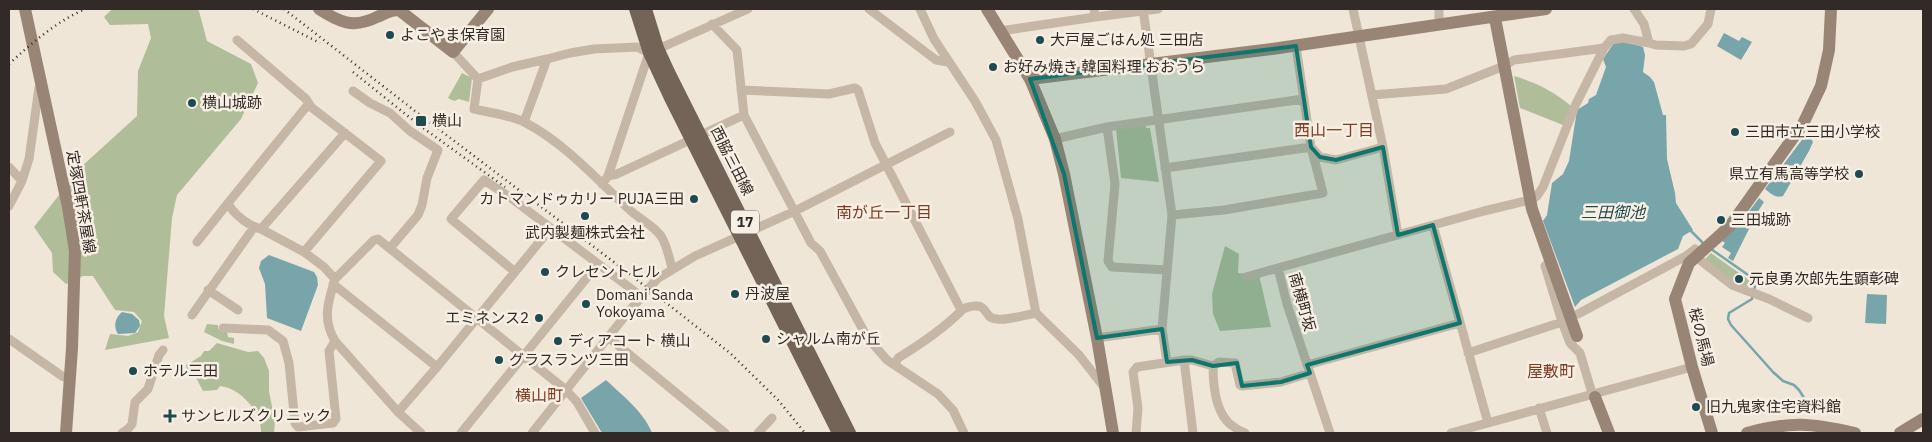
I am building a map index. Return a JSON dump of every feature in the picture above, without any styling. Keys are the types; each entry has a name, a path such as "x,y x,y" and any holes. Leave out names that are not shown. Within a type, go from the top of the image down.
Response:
{"main road":[{"name":"西脇三田線","path":"635,9 653,50 745,235 850,433"},
{"name":"西脇三田線","path":"646,9 653,50"},
{"name":"西脇三田線","path":"745,235 838,433"}],"street":[{"name":"定塚四軒茶屋線","path":"25,9 68,207 75,251 75,286 66,433"},
{"path":"319,9 344,23 371,20 390,11 399,10 453,52 478,79"},
{"path":"453,52 488,9"},
{"path":"478,79 512,67 594,49 637,47 653,50 748,9"},
{"path":"869,9 936,60 948,62"},
{"path":"920,9 934,39 975,102 996,140 1018,219 1036,313 1079,355 1104,387"},
{"path":"987,9 1030,79 1055,140 1064,174 1097,338 1112,433"},
{"path":"1000,31 1095,13 1158,9"},
{"path":"1353,9 1383,147 1398,235"},
{"path":"1439,9 1439,24"},
{"path":"1030,79 1296,46 1359,35 1495,18 1546,9"},
{"path":"1634,9 1644,24 1649,43"},
{"path":"1530,200 1537,196 1543,187 1574,106 1604,48 1611,40 1623,38 1656,45 1684,46 1691,44 1708,24 1711,9"},
{"name":"桜の馬場","path":"1712,433 1692,367 1675,299 1689,263 1730,226 1803,124 1821,86 1829,50 1831,9"},
{"path":"1143,10 1172,215 1162,329 1167,362"},
{"path":"1495,18 1530,200 1577,336"},
{"path":"712,24 737,50 744,115 796,210 811,243 820,251 867,337 887,360 938,394 953,410 964,433"},
{"path":"238,40 306,99 311,107 381,161 304,252"},
{"path":"1172,215 1224,210 1323,193 1311,147 1296,46"},
{"path":"1372,95 1446,89 1504,66 1514,60 1604,48"},
{"path":"602,184 608,176 653,50"},
{"path":"524,122 548,59"},
{"path":"9,206 22,181 29,159 40,78"},
{"path":"478,79 474,108 524,122 542,132 563,148 661,235 672,268"},
{"path":"741,90 829,94 855,88 858,90 875,143 962,310"},
{"path":"353,91 370,103 390,113 410,131 438,150 427,178 422,205 418,215 390,248"},
{"path":"1055,140 1107,127 1303,99"},
{"path":"197,242 300,114 306,107 311,107"},
{"path":"608,176 617,174 744,115"},
{"path":"1107,127 1115,184 1108,261 1112,267 1166,270"},
{"path":"532,433 657,279 672,268 745,235 950,132"},
{"path":"192,315 208,290 258,228 345,134"},
{"path":"1311,147 1320,157 1336,160 1383,147"},
{"path":"1165,168 1311,147"},
{"path":"9,167 22,181"},
{"path":"514,271 451,220 484,180 511,198 642,297"},
{"name":"南横町坂","path":"1330,433 1287,304 1278,268 1530,200"},
{"path":"228,203 230,208 258,228 304,252 324,267 334,281 438,367"},
{"path":"1433,225 1488,423"},
{"path":"398,412 438,367 550,229"},
{"path":"421,433 398,412 335,341 328,329 327,316 334,281 374,240 378,239 566,390 577,402 595,433"},
{"path":"1578,314 1686,256 1695,249 1703,251 1732,285 1769,299 1808,318"},
{"path":"1550,261 1545,266 1562,322 1570,344 1580,353 1609,433"},
{"path":"461,433 598,264"},
{"path":"1246,276 1278,268"},
{"path":"208,290 238,310"},
{"path":"895,365 898,358 939,332 962,310 976,306 983,308 991,317 997,319 1020,317 1036,313"},
{"path":"1468,353 1562,322"},
{"path":"1136,433 1138,408 1133,372 1138,367 1184,360 1192,360 1213,366 1219,362 1235,362 1240,385 1242,386 1281,382 1308,369 1460,323"},
{"path":"222,328 268,330 276,334 283,341 289,363 295,423 298,427 333,423 336,419 329,351 335,341"},
{"path":"1097,338 1162,329"},
{"path":"608,337 726,433"},
{"path":"9,339 62,376 70,379"},
{"path":"122,433 128,430 132,424 135,402 148,389 159,355 163,350"},
{"path":"1184,360 1193,433"},
{"path":"1213,366 1213,383 1219,409 1230,425 1245,433"},
{"path":"1451,433 1692,367"},
{"path":"1539,408 1547,433"},
{"path":"758,433 772,418"},
{"path":"1900,433 1923,419"},
{"path":"1747,433 1773,426 1799,423 1820,425 1855,433"}],"highlighted area":[{"path":"1296,46 1311,147 1320,157 1336,160 1383,147 1398,235 1433,225 1460,323 1307,365 1310,373 1281,382 1242,386 1237,363 1213,366 1192,360 1167,362 1162,329 1097,338 1064,174 1030,79"}],"green space":[{"path":"112,9 197,9 207,41 251,64 258,83 241,119 177,195 172,218 164,316 169,338 105,350 110,334 128,336 138,332 142,321 134,312 115,310 93,276 83,276 66,284 53,272 52,253 34,227 81,167 137,116 138,71 151,38 148,24 110,25 104,17"},
{"path":"462,73 472,78 469,102 459,99 454,101 448,98"},
{"path":"1514,76 1544,88 1571,106 1563,125 1520,108"},
{"path":"1145,124 1146,128 1150,128 1159,182 1121,178 1116,129"},
{"path":"1225,246 1239,254 1238,273 1259,275 1271,327 1220,331 1213,314 1212,294"},
{"path":"1711,253 1749,280 1751,288 1731,281 1705,259"},
{"path":"207,324 218,325 218,329 227,331 228,337 234,338 234,344 222,341 204,332"},
{"path":"217,343 248,352 258,351 264,358 269,371 269,391 275,422 274,433 261,433 258,417 254,409 235,391 220,386 217,390 203,391 194,374 187,372 186,365 201,356 204,351 209,351"}],"water":[{"path":"1724,33 1739,41 1742,37 1752,42 1741,60 1717,46"},
{"name":"三田御池","path":"1620,40 1643,47 1645,55 1643,72 1654,82 1663,115 1666,115 1667,159 1676,203 1693,230 1683,236 1678,249 1581,300 1575,307 1543,221 1547,215 1552,183 1563,174 1569,161 1577,110 1596,95 1606,67 1603,59 1614,43"},
{"path":"1809,135 1813,142 1783,196 1778,197 1771,194 1765,189 1804,137"},
{"path":"1759,198 1764,202 1733,261 1728,258 1731,253 1722,247 1725,243 1722,241 1739,225"},
{"path":"269,255 314,272 317,277 318,285 301,331 267,318 265,284 259,268 261,261"},
{"path":"1867,294 1887,295 1886,324 1865,323"},
{"path":"122,312 132,314 139,320 140,326 135,333 118,334 116,322"},
{"path":"606,380 638,411 652,433 602,433 581,398"}],"waterway":[{"path":"1691,231 1704,244"},
{"path":"1711,249 1751,277 1755,286 1752,299 1729,313 1728,319 1731,325 1773,372 1783,381 1794,385 1799,390 1811,409"}],"railway":[{"path":"9,64 45,33 85,9"},
{"path":"253,9 320,43"},
{"path":"284,9 730,353 779,401 805,433"},
{"path":"353,72 419,125 505,187"}],"place":[{"name":"よこやま保育園","path":"390,35"},
{"name":"大戸屋ごはん処 三田店","path":"1040,40"},
{"name":"お好み焼き 韓国料理 おおうら","path":"993,67"},
{"name":"横山城跡","path":"192,103"},
{"name":"横山","path":"421,121"},
{"name":"三田市立三田小学校","path":"1735,132"},
{"name":"県立有馬高等学校","path":"1859,174"},
{"name":"カトマンドゥカリー PUJA三田","path":"694,199"},
{"name":"武内製麺株式会社","path":"585,216"},
{"name":"三田城跡","path":"1721,220"},
{"name":"クレセントヒル","path":"545,272"},
{"name":"元良勇次郎先生顕彰碑","path":"1739,279"},
{"name":"丹波屋","path":"735,294"},
{"name":"Domani Sanda Yokoyama","path":"586,304"},
{"name":"エミネンス2","path":"539,318"},
{"name":"シャルム南が丘","path":"766,339"},
{"name":"ディアコート 横山","path":"558,341"},
{"name":"グラスランツ三田","path":"499,360"},
{"name":"ホテル三田","path":"133,371"},
{"name":"旧九鬼家住宅資料館","path":"1696,407"},
{"name":"サンヒルズクリニック","path":"170,416"}],"district":[{"name":"西山一丁目","path":"1334,130"},
{"name":"南が丘一丁目","path":"884,212"},
{"name":"屋敷町","path":"1551,371"},
{"name":"横山町","path":"539,395"}]}
